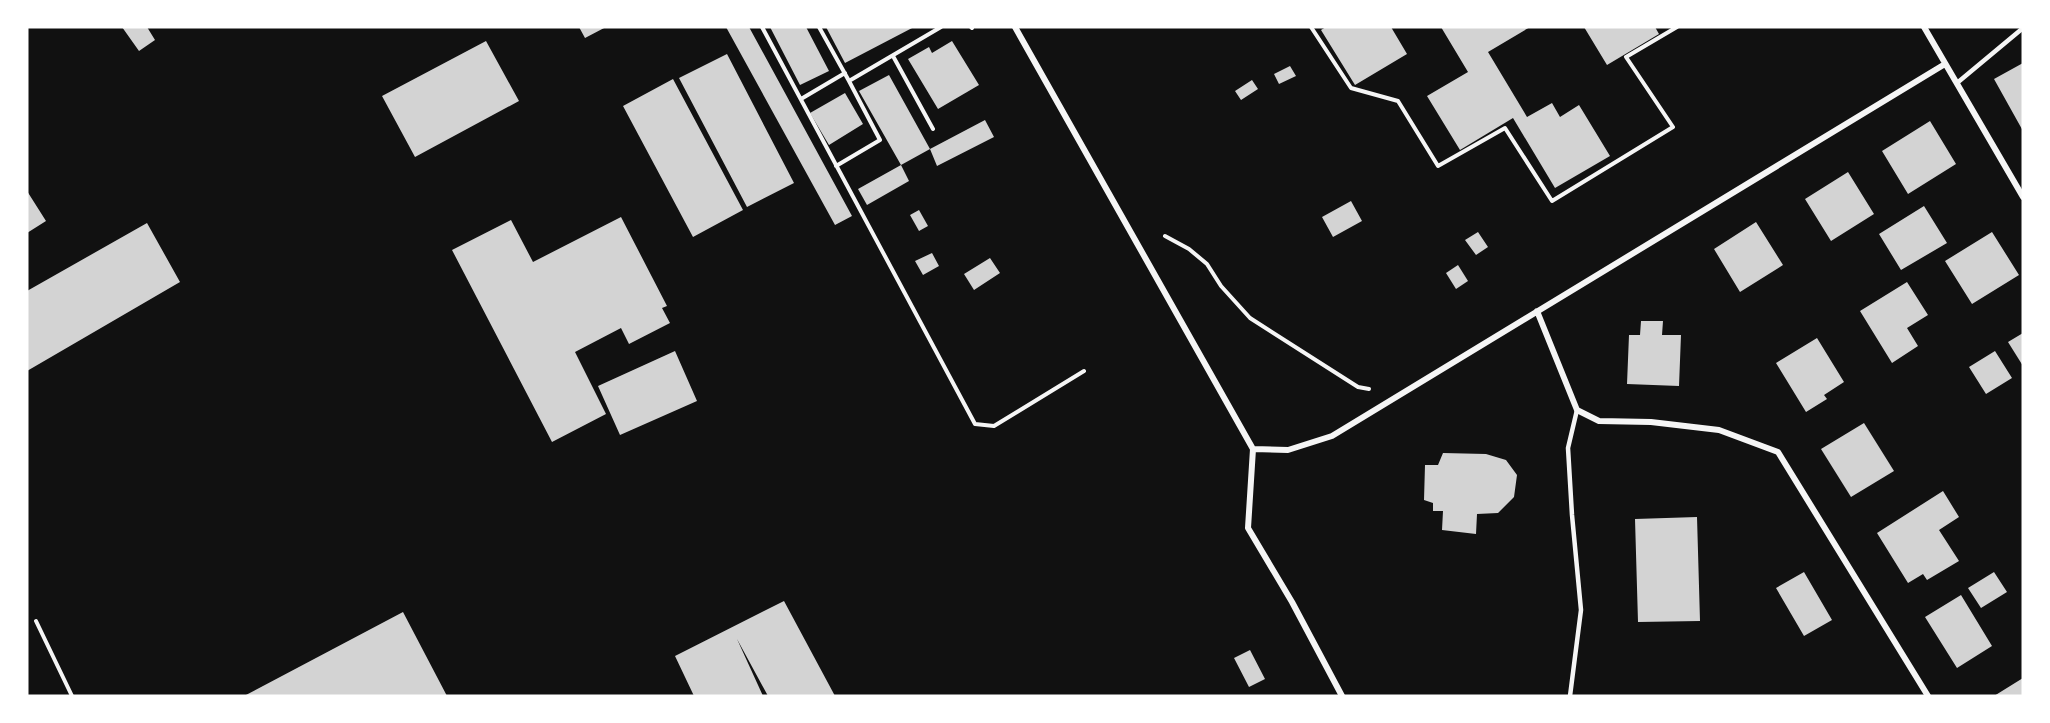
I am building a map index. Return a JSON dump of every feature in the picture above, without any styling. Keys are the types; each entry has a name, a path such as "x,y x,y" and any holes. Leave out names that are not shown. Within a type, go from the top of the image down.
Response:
{"street":[{"path":"1015,27 1253,450 1248,528 1292,602 1342,696"},
{"path":"1924,27 2023,197"},
{"path":"1253,450 1288,450 1332,436 1945,64"},
{"path":"1537,311 1577,410 1599,421 1651,422 1719,430 1778,452 1928,696"}],"lane":[{"path":"1957,83 2023,28"},
{"path":"1570,696 1581,610 1568,448 1577,410"}],"path":[{"path":"762,27 975,424 994,426 1084,371"},
{"path":"819,27 880,140 836,166"},
{"path":"849,81 941,27"},
{"path":"1311,27 1351,88 1398,101 1438,166 1505,128 1552,201 1673,127 1626,57 1677,27"},
{"path":"893,56 933,129"},
{"path":"801,99 845,73"},
{"path":"1165,236 1189,249 1207,264 1221,286 1250,318 1278,338 1358,387 1403,393"},
{"path":"36,621 72,696"}],"building":[{"path":"122,27 147,27 155,40 139,51"},
{"path":"579,27 606,27 585,38"},
{"path":"726,27 749,27 852,216 835,225"},
{"path":"770,27 806,27 829,71 800,85"},
{"path":"826,27 914,27 845,63"},
{"path":"1326,27 1391,27 1407,54 1355,85 1321,30"},
{"path":"1441,27 1530,27 1488,52 1527,117 1552,103 1560,117 1579,105 1610,156 1555,188 1513,118 1460,150 1427,96 1468,72"},
{"path":"1584,27 1655,27 1659,34 1607,65"},
{"path":"486,41 519,101 415,157 382,96"},
{"path":"952,41 979,85 938,109 908,59 929,47 932,53"},
{"path":"727,54 794,183 747,207 679,78"},
{"path":"2023,63 2023,131 1994,79"},
{"path":"1290,66 1296,76 1279,84 1274,74"},
{"path":"889,75 930,149 901,165 859,91"},
{"path":"673,79 743,210 693,237 623,106"},
{"path":"1252,80 1258,89 1241,100 1235,91"},
{"path":"845,93 863,124 829,145 810,113"},
{"path":"985,120 994,137 937,166 930,149"},
{"path":"1930,121 1956,164 1908,194 1882,151"},
{"path":"901,165 909,181 867,205 858,189"},
{"path":"1848,172 1874,214 1831,241 1805,199"},
{"path":"27,191 46,221 27,233"},
{"path":"1351,201 1362,221 1333,237 1322,217"},
{"path":"1924,206 1947,243 1901,270 1879,234"},
{"path":"919,210 928,226 919,231 910,215"},
{"path":"621,217 667,306 662,308 670,323 629,344 621,328 575,352 606,414 552,442 452,250 511,220 533,262"},
{"path":"1756,222 1783,265 1740,292 1714,249"},
{"path":"147,223 180,282 27,371 27,291"},
{"path":"1478,232 1488,247 1476,255 1465,240"},
{"path":"1992,232 2019,275 1972,304 1945,261"},
{"path":"932,253 939,266 923,275 915,261"},
{"path":"990,258 1000,273 974,290 964,274"},
{"path":"1458,265 1468,281 1456,289 1446,273"},
{"path":"1907,282 1928,315 1907,328 1918,346 1892,363 1860,311"},
{"path":"1641,321 1663,321 1662,335 1681,335 1679,386 1627,384 1629,335 1640,335"},
{"path":"2023,333 2023,366 2008,342"},
{"path":"1817,338 1844,382 1824,395 1827,399 1806,412 1776,363"},
{"path":"675,351 697,401 620,435 598,386"},
{"path":"1995,351 2012,378 1986,394 1969,367"},
{"path":"1864,423 1894,471 1851,497 1821,449"},
{"path":"1443,453 1486,454 1506,460 1517,475 1514,497 1498,513 1477,514 1476,534 1442,530 1443,511 1433,511 1433,503 1424,500 1425,465 1438,465"},
{"path":"1943,491 1959,517 1939,530 1959,561 1927,580 1923,574 1908,583 1877,533"},
{"path":"1697,517 1700,621 1638,622 1635,519"},
{"path":"1804,572 1832,620 1804,636 1776,588"},
{"path":"1994,572 2007,592 1981,608 1968,588"},
{"path":"1961,595 1992,646 1957,668 1925,617"},
{"path":"784,601 835,696 768,696 737,639 763,696 694,696 675,656"},
{"path":"403,612 447,696 244,696"},
{"path":"1250,650 1265,679 1249,687 1234,658"},
{"path":"2023,678 2023,696 1994,696"}]}
